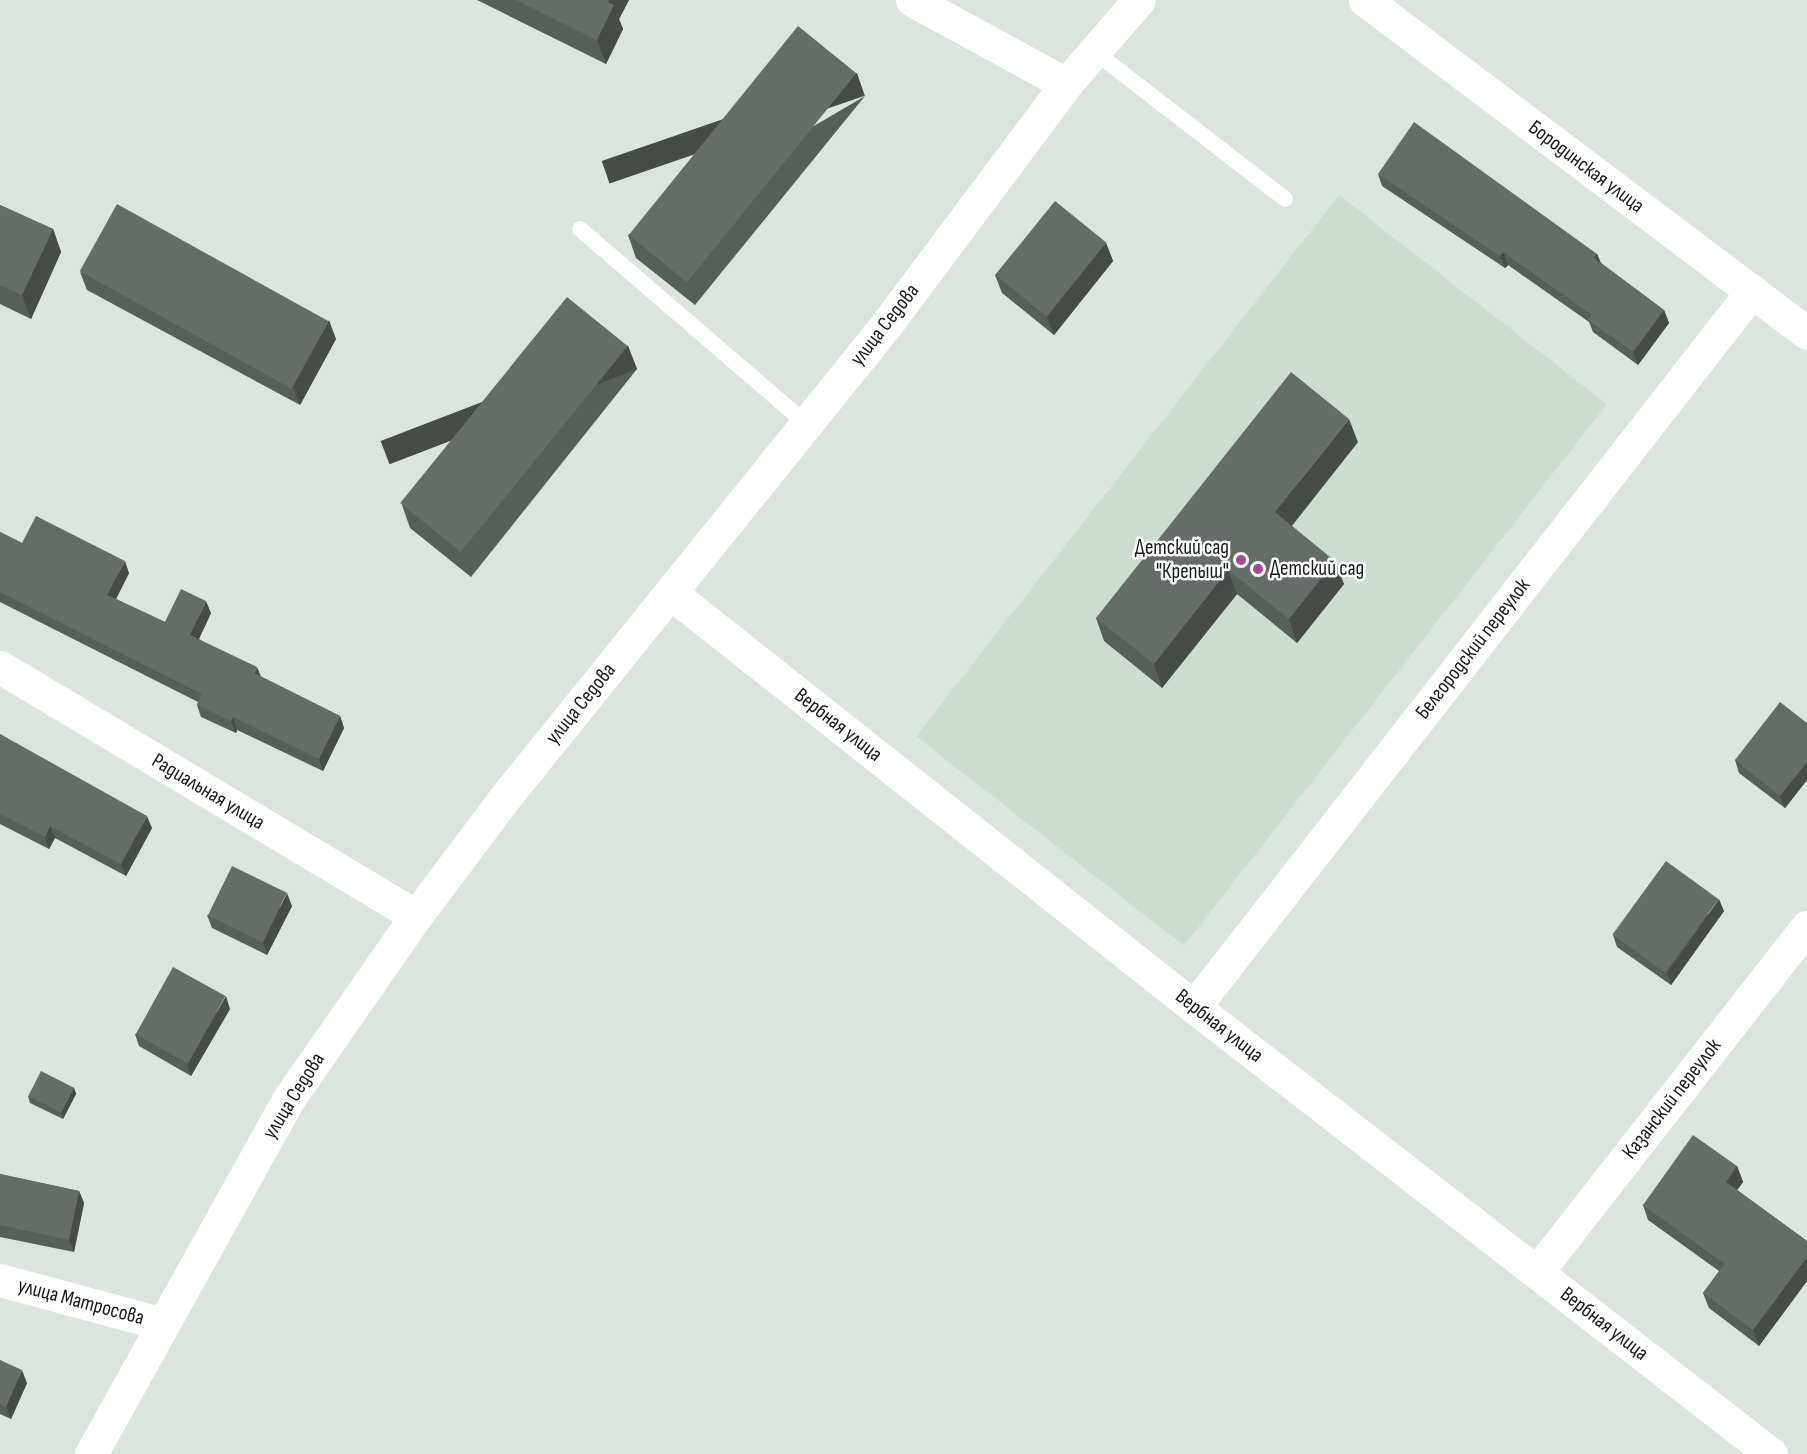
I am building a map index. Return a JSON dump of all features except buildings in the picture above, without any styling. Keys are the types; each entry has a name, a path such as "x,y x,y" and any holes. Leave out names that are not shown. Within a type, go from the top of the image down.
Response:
{"street":[{"path":"912,0 1066,84"},
{"name":"улица Седова","path":"90,1454 290,1097 416,916 503,800 672,594 807,424 1066,84 1139,0"},
{"name":"Бородинская улица","path":"1365,0 1807,333"},
{"name":"Белгородский переулок","path":"1194,1007 1752,291"},
{"name":"Вербная улица","path":"672,594 1194,1007 1771,1454"},
{"name":"Радиальная улица","path":"0,667 416,916"},
{"name":"Казанский переулок","path":"1537,1272 1807,927"},
{"name":"улица Матросова","path":"0,1280 163,1324"}],"lane":[{"path":"1095,52 1285,199"},
{"path":"580,229 807,424"}],"shaded area":[{"name":"Детский сад","path":"1339,195 1607,404 1184,946 916,736"}],"place":[{"name":"Детский сад \"Крепыш\"","path":"1241,560"},
{"name":"Детский сад","path":"1258,569"}]}
